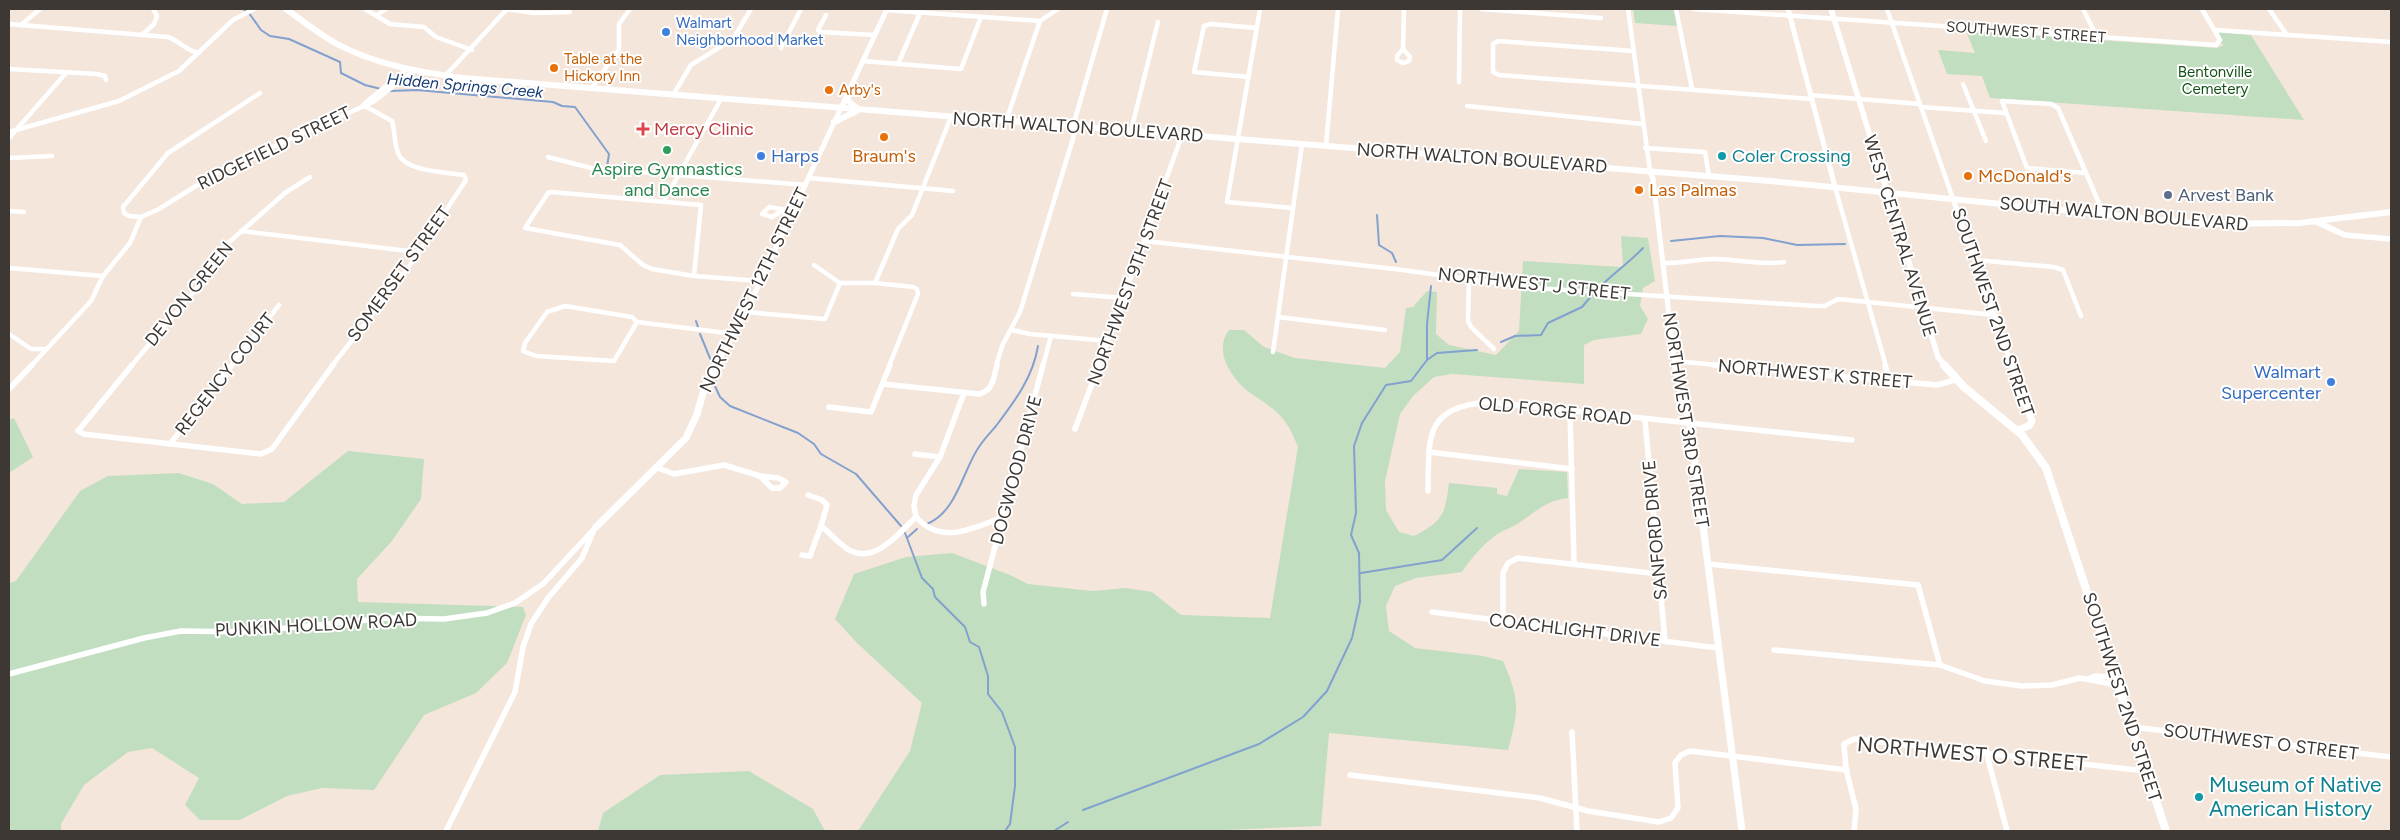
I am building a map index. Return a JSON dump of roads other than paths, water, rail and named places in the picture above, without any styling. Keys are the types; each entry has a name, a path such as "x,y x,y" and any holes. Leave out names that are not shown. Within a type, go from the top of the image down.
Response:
{"main road":[{"name":"NORTH WALTON BOULEVARD","path":"286,9 338,44 370,58 410,70 445,76 1650,171 1886,192"},
{"name":"WEST CENTRAL AVENUE","path":"1831,9 1938,357 1955,380 2019,430"},
{"path":"834,122 860,110 850,102 847,94"},
{"name":"SOUTH WALTON BOULEVARD","path":"1886,192 2204,224 2256,225 2317,222 2391,212"},
{"path":"2332,220 2332,227 2336,232"},
{"path":"2317,222 2336,232 2349,236 2391,239"},
{"name":"SOUTHWEST 2ND STREET","path":"2019,430 2039,454 2046,468 2166,831"}],"street":[{"path":"21,25 40,9"},
{"path":"142,35 154,24 157,16 153,9"},
{"path":"11,132 119,101 179,71 233,20 254,9"},
{"path":"366,9 390,24 424,28 436,37 472,50"},
{"path":"377,15 386,9"},
{"path":"445,76 472,50 507,9 534,13 570,12"},
{"path":"591,89 619,49 619,24 630,9"},
{"path":"673,95 691,65 733,39 751,9"},
{"path":"781,48 801,9"},
{"path":"887,9 1040,21"},
{"name":"NORTHWEST 12TH STREET","path":"596,528 686,438 692,427 709,378 746,312 887,9"},
{"path":"1006,121 1040,21 1058,9"},
{"path":"883,384 964,393 979,394 987,392 1002,346 1020,312 1075,126 1107,9"},
{"path":"1260,9 1227,202 1293,208"},
{"path":"1326,146 1338,9"},
{"path":"1403,49 1404,9"},
{"path":"1459,82 1460,9"},
{"path":"1482,9 1601,18"},
{"path":"1554,9 1562,14"},
{"name":"NORTHWEST 3RD STREET","path":"1628,9 1645,148 1653,179 1674,361 1690,424 1742,831"},
{"path":"1676,9 1692,89"},
{"name":"SOUTHWEST F STREET","path":"1694,9 1893,24 2218,44 2220,41 2215,30"},
{"path":"1788,9 1810,97 1890,381"},
{"name":"SOUTHWEST 2ND STREET","path":"1888,9 2032,421 2030,425 2019,430"},
{"path":"2083,9 2097,37"},
{"path":"2201,9 2215,30 2391,42"},
{"path":"2269,9 2287,35"},
{"path":"898,64 920,12"},
{"path":"826,16 818,30 820,32 875,35"},
{"path":"863,62 961,69 981,17"},
{"path":"1131,131 1158,22"},
{"path":"9,24 175,38 184,50 199,53"},
{"path":"1249,77 1194,72 1204,26 1211,24 1257,28"},
{"path":"1633,51 1498,41 1493,44 1493,72 1499,75 1858,100 2005,113"},
{"path":"9,69 106,76 106,80"},
{"name":"RIDGEFIELD STREET","path":"363,105 410,70"},
{"name":"RIDGEFIELD STREET","path":"141,217 159,209 223,169 387,94 410,70"},
{"path":"9,138 11,132 66,73"},
{"path":"1963,84 1986,141"},
{"path":"9,389 91,301 103,276 130,243 141,217 129,216 124,213 123,207 168,153 260,92"},
{"path":"664,201 721,99"},
{"path":"2087,173 2027,168 2001,104 2006,101 2054,105 2058,108 2087,173 2104,215"},
{"name":"SOMERSET STREET","path":"170,444 261,454 272,449 365,320 408,268 464,183 466,176 417,167 403,161 398,151 392,122 363,105"},
{"path":"1467,106 1642,124"},
{"path":"875,283 894,236 898,229 912,215 951,117"},
{"name":"NORTHWEST 9TH STREET","path":"1075,429 1125,298 1182,135"},
{"path":"1273,352 1302,144"},
{"path":"1645,148 1705,152 1710,176"},
{"path":"9,158 52,156"},
{"path":"548,157 591,168 806,185"},
{"name":"DEVON GREEN","path":"170,444 83,434 78,431 81,425 207,276 227,244 285,193 310,177"},
{"path":"809,178 953,191"},
{"path":"694,276 702,209 701,205 696,203 556,191 548,193 525,228 620,245 643,265 652,269 694,276 760,281"},
{"path":"9,211 24,212"},
{"path":"782,211 793,212"},
{"path":"241,232 417,252"},
{"name":"NORTHWEST J STREET","path":"1145,241 1535,288 1817,306 1825,306 1838,299 1995,314"},
{"path":"1663,263 1682,264 1713,259 1773,264 1784,262"},
{"path":"1976,260 2054,266 2063,270 2081,316"},
{"path":"814,266 840,284 875,283 913,287 918,294 871,412 829,407"},
{"path":"9,268 103,276"},
{"path":"1469,280 1468,321 1471,327 1494,349"},
{"path":"746,312 825,319 840,284"},
{"path":"1073,294 1125,298"},
{"name":"REGENCY COURT","path":"170,444 279,305"},
{"path":"637,322 614,360 606,362 536,356 523,351 525,343 546,312 555,307 565,306 632,317 637,322 735,334"},
{"path":"1278,318 1385,330"},
{"path":"1012,330 1108,341"},
{"path":"9,334 31,349 47,349"},
{"name":"DOGWOOD DRIVE","path":"984,604 984,592 1003,516 1052,336"},
{"name":"NORTHWEST K STREET","path":"1674,361 1938,385 1955,380"},
{"path":"964,393 940,457 916,494 914,506 916,517 922,527 930,532 947,533 1003,516"},
{"name":"OLD FORGE ROAD","path":"1428,491 1429,452 1432,430 1440,416 1452,407 1468,402 1488,402 1645,420 1852,440"},
{"path":"1570,412 1574,563"},
{"name":"SANFORD DRIVE","path":"1645,420 1665,641"},
{"path":"1429,452 1572,469"},
{"path":"915,454 940,457"},
{"path":"658,468 674,474 710,465 724,465 760,476"},
{"path":"802,555 810,556 827,505 822,500 808,494"},
{"path":"821,526 846,548 853,552 864,553 878,550 891,541 916,517"},
{"path":"446,831 514,692 523,647 531,624 548,598 582,558 596,528"},
{"name":"PUNKIN HOLLOW ROAD","path":"9,674 144,638 180,631 246,632 388,618 444,619 474,617 502,609 537,589 557,571 596,528"},
{"path":"1503,621 1503,573 1508,562 1518,558 1659,574"},
{"path":"1708,564 1918,585 1940,665"},
{"name":"COACHLIGHT DRIVE","path":"1432,612 1718,648"},
{"path":"1774,650 1940,665 1985,681 2022,686 2040,687 2071,679 2088,679 2098,683 2116,681"},
{"name":"SOUTHWEST O STREET","path":"2132,727 2391,757"},
{"path":"1572,732 1577,831"},
{"name":"NORTHWEST O STREET","path":"1350,775 1540,798 1619,816 1660,822 1671,818 1678,808 1675,763 1681,755 1690,752 1847,770 1844,744 1854,739 2146,771"},
{"path":"1987,755 2007,831"},
{"path":"1847,770 1856,808 1857,821 1854,831"}],"waterway":[{"name":"Hidden Springs Creek","path":"249,13 261,30 270,36 289,39 340,62 341,73 365,85 381,89"},
{"name":"Hidden Springs Creek","path":"390,91 417,90 553,102 562,106 575,107 609,154 607,167"},
{"path":"1377,215 1379,245 1392,253 1396,262"},
{"path":"1671,241 1720,236 1763,238 1797,245 1845,244"},
{"path":"1598,289 1643,248"},
{"path":"1427,360 1427,324 1431,286"},
{"path":"1501,342 1515,336 1541,335 1548,323 1582,307 1593,294"},
{"path":"696,321 698,327"},
{"path":"700,334 712,363"},
{"path":"927,524 945,511 952,502 979,447 1016,398 1028,378 1038,346"},
{"path":"1427,360 1437,353 1477,350"},
{"path":"1083,810 1259,744 1303,717 1327,691 1352,638 1360,602 1359,553 1351,535 1356,513 1354,446 1362,423 1386,385 1411,381 1427,360"},
{"path":"717,372 715,386 720,397 730,406 798,433 814,444 821,454 856,474 901,526"},
{"path":"1361,573 1442,560 1477,528"},
{"path":"908,537 917,529"},
{"path":"905,533 922,578 933,589 935,597 965,627 970,642 979,647 988,676 988,694 1002,712 1015,747 1015,786 1010,824 1005,831"},
{"path":"1054,831 1068,822"}],"place":[{"name":"Walmart Neighborhood Market","path":"666,32"},
{"name":"Table at the Hickory Inn","path":"554,68"},
{"name":"Arby's","path":"829,90"},
{"name":"Mercy Clinic","path":"643,129"},
{"name":"Braum's","path":"884,137"},
{"name":"Aspire Gymnastics and Dance","path":"667,150"},
{"name":"Harps","path":"761,156"},
{"name":"Coler Crossing","path":"1722,156"},
{"name":"McDonald's","path":"1968,176"},
{"name":"Las Palmas","path":"1639,190"},
{"name":"Arvest Bank","path":"2168,195"},
{"name":"Walmart Supercenter","path":"2331,382"},
{"name":"Museum of Native American History","path":"2199,797"}],"park label":[{"name":"Bentonville Cemetery","path":"2215,80"}]}
